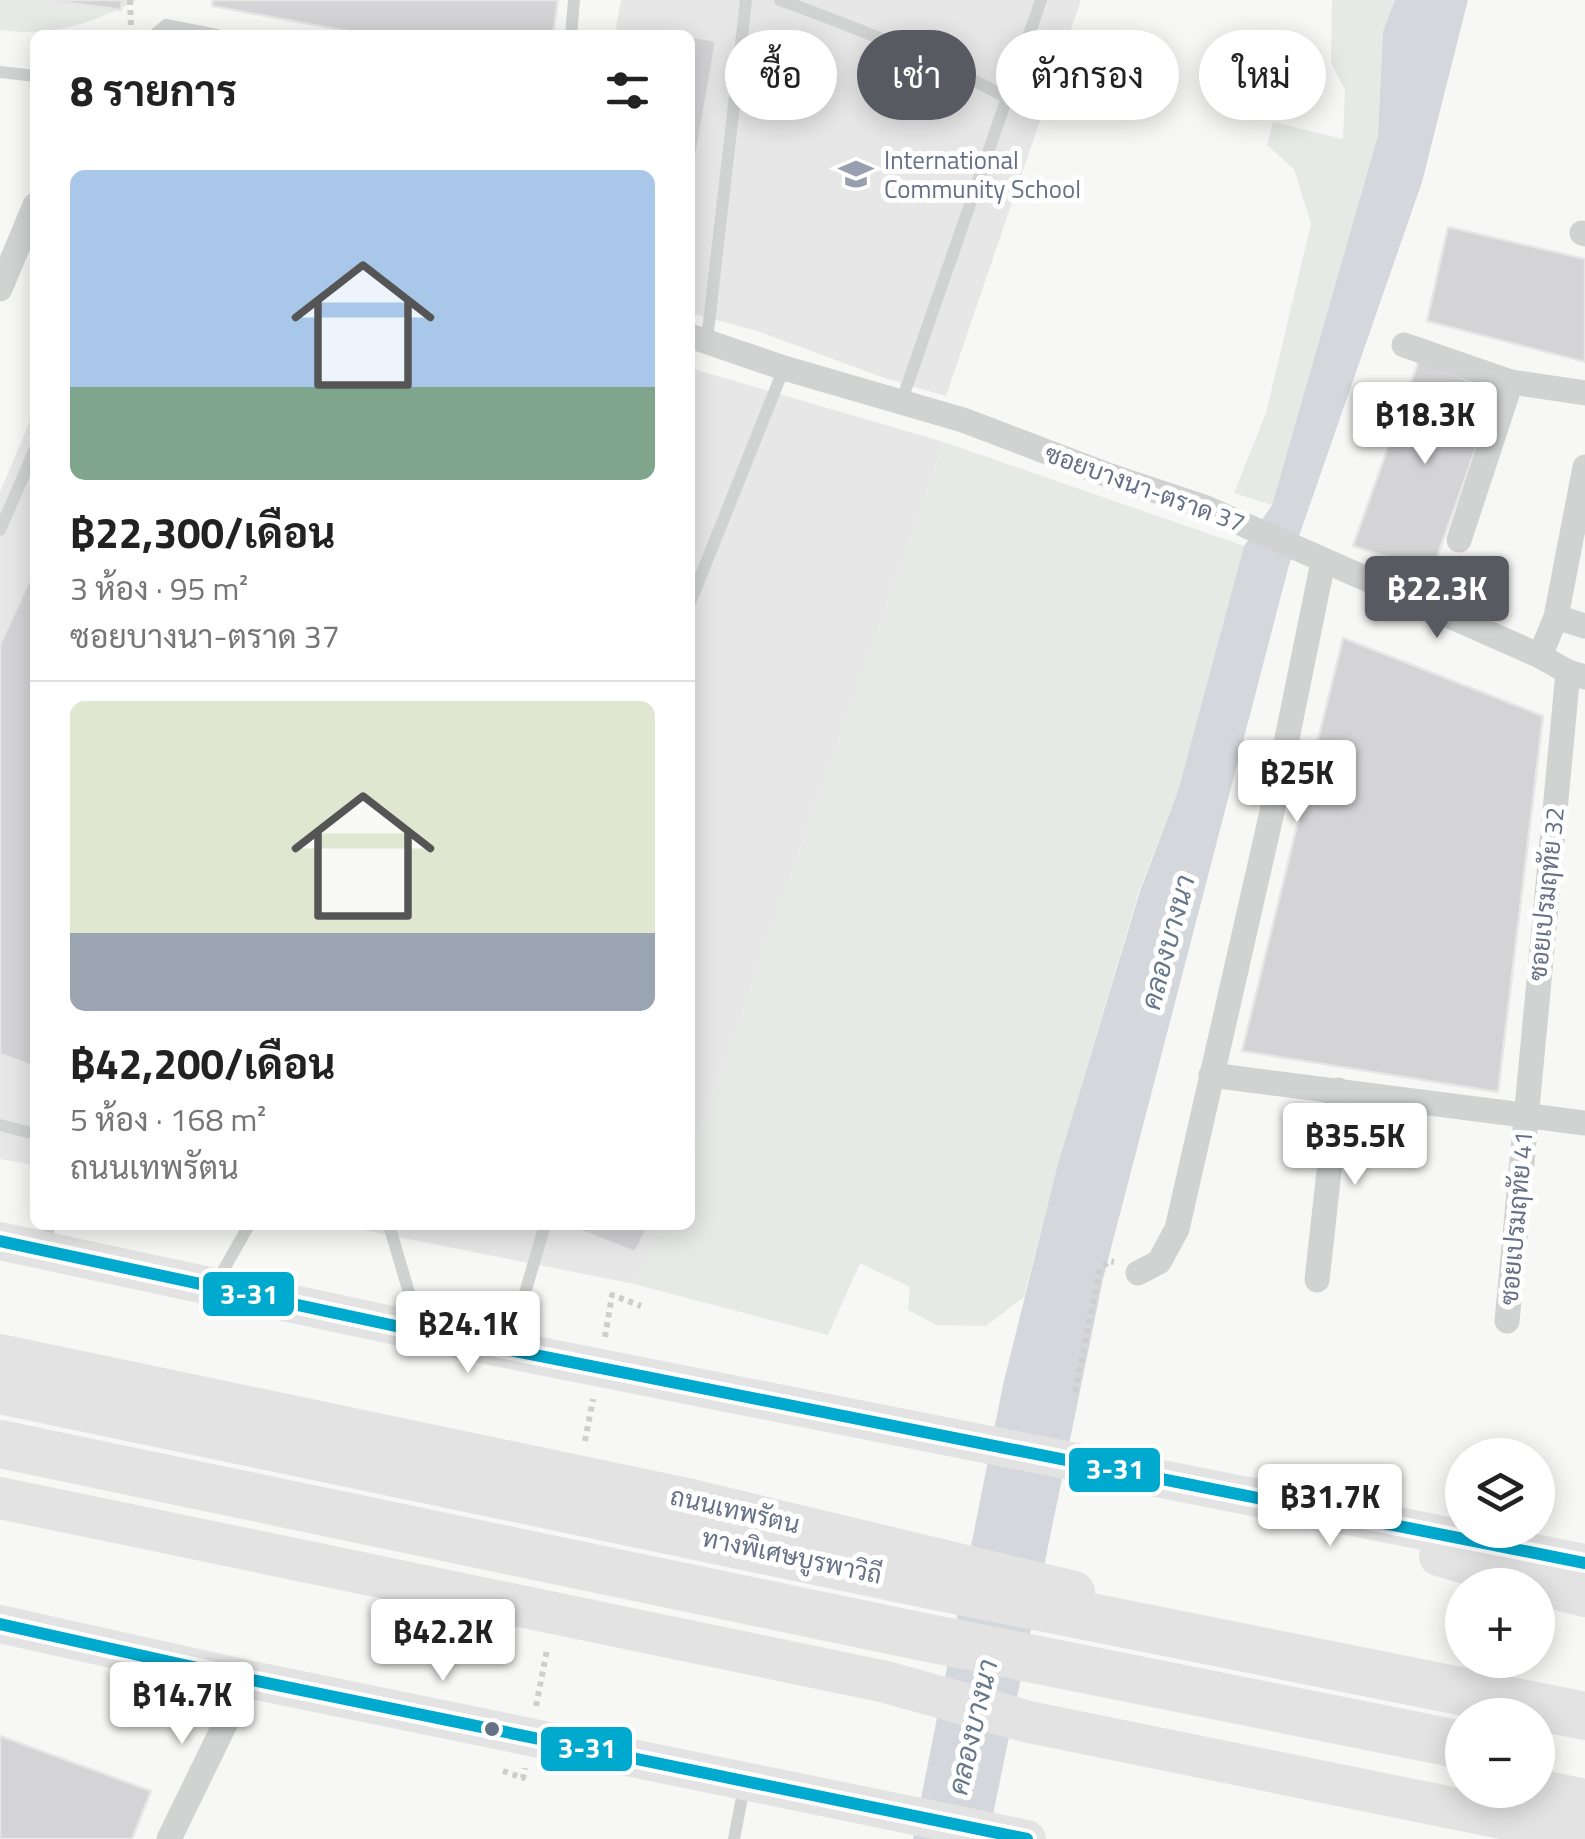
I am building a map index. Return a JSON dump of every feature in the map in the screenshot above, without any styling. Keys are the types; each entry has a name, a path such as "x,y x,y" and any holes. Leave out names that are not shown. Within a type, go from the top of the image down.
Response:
{"highway":[{"name":"ถนนเทพรัตน","path":"0,1355 687,1499 1062,1589 1585,1696"},
{"name":"ทางพิเศษบูรพาวิถี","path":"0,1390 916,1582 1585,1716"},
{"name":"ทางพิเศษบูรพาวิถี","path":"0,1444 1445,1742"},
{"path":"0,1478 1445,1775"},
{"path":"0,1498 886,1682 1029,1722 1585,1835"},
{"path":"1555,1764 1585,1770"},
{"path":"1555,1796 1585,1802"}],"main road":[{"path":"0,1241 46,1238 214,1287 421,1332 1585,1563"},
{"path":"1294,1508 1478,1568"},
{"path":"1555,1590 1585,1598"},
{"path":"0,1624 1016,1837"}],"street":[{"path":"0,290 30,217"},
{"name":"ซอยบางนา-ตราด 37","path":"699,338 784,368 902,400 1238,520 1315,559 1576,675"},
{"path":"1404,345 1510,382 1585,393"},
{"path":"1459,540 1510,382"},
{"path":"1540,656 1556,616 1585,467"},
{"path":"1138,1273 1158,1262 1176,1229 1272,812 1315,559"},
{"path":"1556,616 1585,626"},
{"name":"ซอยเปรมฤทัย 32","path":"1524,1116 1576,675"},
{"path":"1211,1075 1585,1123"},
{"path":"1317,1280 1338,1090"},
{"name":"ซอยเปรมฤทัย 41","path":"1507,1321 1524,1116"},
{"path":"169,1839 247,1678"}],"lane":[{"path":"571,30 574,0"},
{"path":"699,338 746,0"},
{"path":"780,0 857,27 946,65 996,92"},
{"path":"1030,30 1041,0"},
{"path":"160,30 166,25 192,30"},
{"path":"0,72 30,75"},
{"path":"902,400 998,120"},
{"path":"695,590 784,368"},
{"path":"0,530 30,461"},
{"path":"0,1125 30,1133"},
{"path":"214,1287 246,1230"},
{"path":"390,1230 421,1332"},
{"path":"509,1350 544,1230"},
{"path":"734,1839 745,1780"}],"path":[{"path":"130,0 132,30"},
{"path":"1074,1392 1100,1269 1110,1260 1138,1273"}],"shaded area":[{"path":"0,0 137,0 71,27 30,32 0,30"},
{"name":"International Community School","path":"621,0 1081,0 1071,30 996,30 996,120 1040,120 946,396 884,378 757,331 695,314 695,30 616,30"},
{"path":"1332,0 1395,0 1383,31 1378,134 1272,505 1234,493 1266,413 1311,224 1294,169 1267,145 1273,122 1343,139 1345,90 1331,63"},
{"path":"695,369 944,442 695,1145"},
{"path":"30,421 30,1164 0,1159 0,492"},
{"path":"944,442 1244,546 1178,791 1139,891 1057,1167 1024,1297 986,1326 937,1325 908,1310 910,1287 860,1263 828,1335 634,1284 658,1230 695,1230 695,1145"},
{"path":"363,1230 658,1230 634,1284"}],"water":[{"name":"คลองบางนา","path":"1395,0 1468,0 1422,182 1289,565 1103,1279 988,1839 913,1839 1003,1385 1057,1167 1140,891 1178,791 1244,546 1272,505 1378,135 1383,31"}],"building":[{"path":"47,0 122,0 121,10"},
{"path":"213,0 558,0 554,30 341,30 212,6"},
{"path":"695,37 716,41 695,163"},
{"path":"1448,227 1585,259 1585,362 1427,321"},
{"path":"1419,360 1496,392 1432,571 1353,546"},
{"path":"30,579 30,1065 0,1054 0,644"},
{"path":"1343,638 1543,716 1498,1092 1242,1051"},
{"path":"578,1230 646,1230 635,1252"},
{"path":"0,1736 151,1791 132,1839 0,1839"}],"transit line":[{"name":"3-31","path":"0,1241 475,1343 1585,1563"},
{"name":"3-31","path":"0,1624 247,1679 1027,1839"}],"place":[{"name":"International Community School","path":"856,174"}]}
